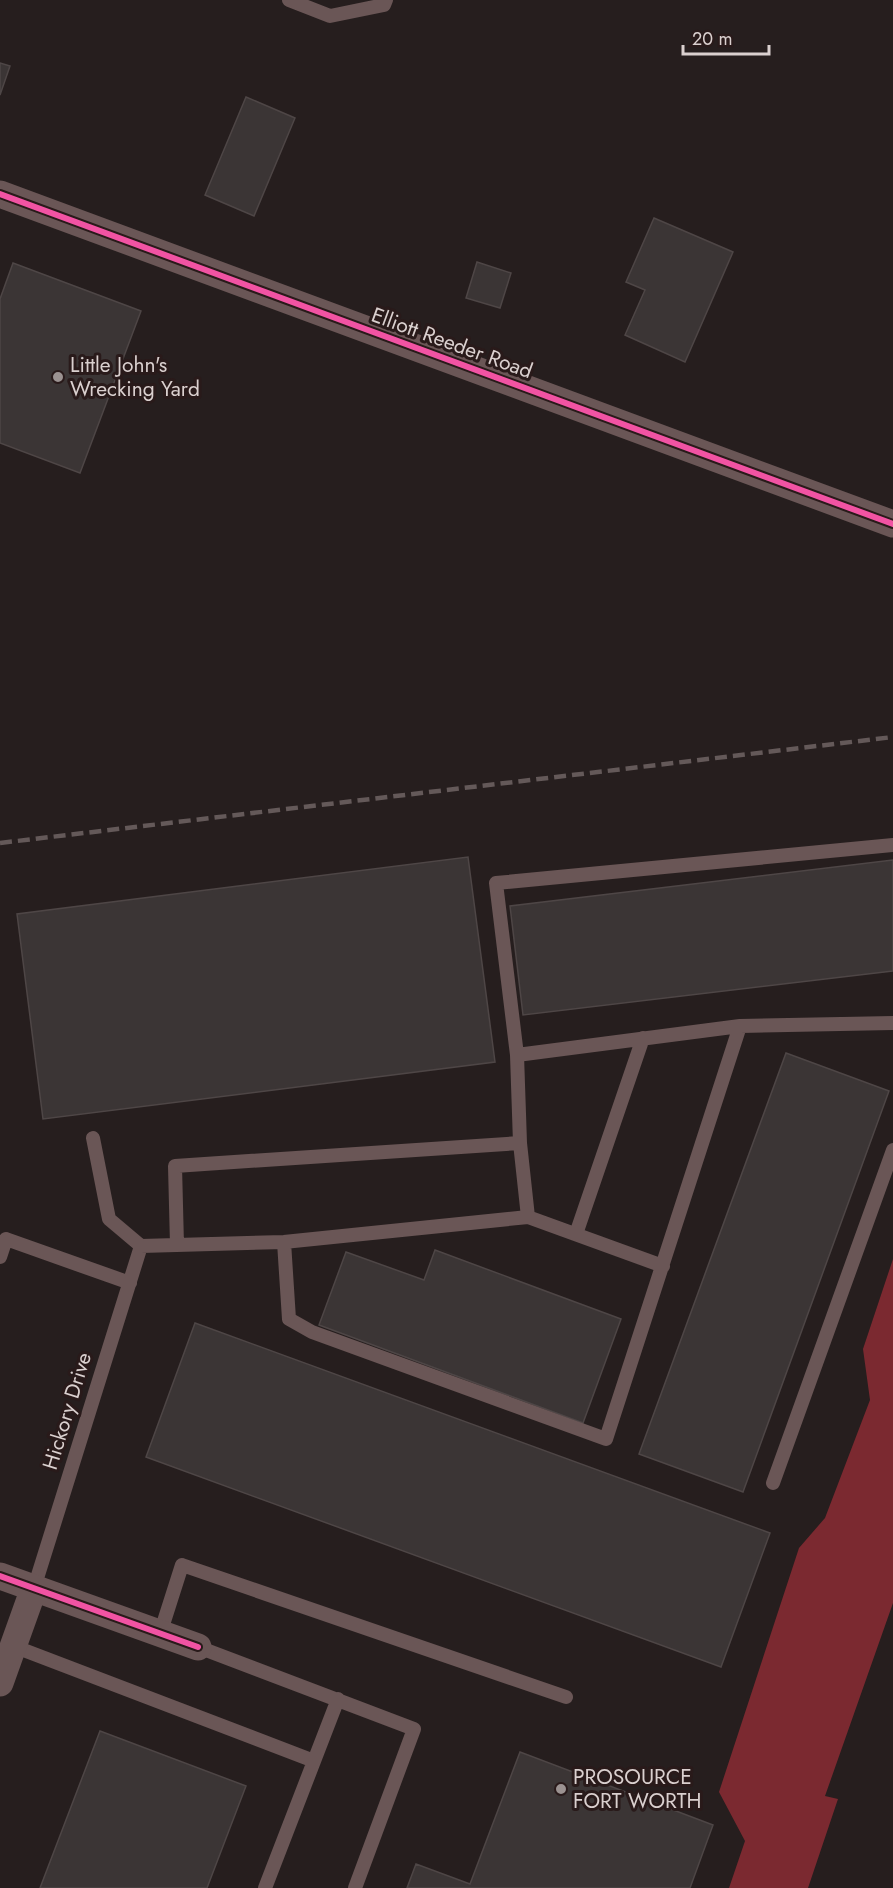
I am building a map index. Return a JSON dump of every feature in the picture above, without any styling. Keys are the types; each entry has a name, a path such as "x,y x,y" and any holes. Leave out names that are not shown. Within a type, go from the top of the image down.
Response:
{"street":[{"name":"Elliott Reeder Road","path":"0,194 893,524"},
{"path":"0,1576 198,1647"},
{"path":"0,1683 34,1588"}],"lane":[{"path":"289,0 330,16 384,5 386,0"},
{"path":"528,1217 520,1143 517,1055 495,883 893,845"},
{"path":"517,1055 740,1026 893,1023"},
{"path":"284,1242 289,1319 312,1332 606,1439 740,1026"},
{"path":"576,1234 643,1038"},
{"path":"93,1138 109,1219 141,1246 284,1242 528,1217 663,1266"},
{"path":"177,1245 174,1166 520,1143"},
{"path":"773,1483 893,1150"},
{"path":"0,1257 6,1239 130,1282"},
{"name":"Hickory Drive","path":"34,1588 141,1246"},
{"path":"160,1634 182,1565 566,1697"},
{"path":"13,1646 314,1761"},
{"path":"198,1647 414,1729 355,1888"},
{"path":"265,1888 338,1699"}],"shaded area":[{"path":"893,1259 893,1603 825,1796 838,1799 808,1888 729,1888 745,1841 719,1792 799,1548 825,1518 870,1400 863,1349"}],"building":[{"path":"0,63 10,66 0,95"},
{"path":"246,97 295,118 254,216 205,195"},
{"path":"654,218 733,252 685,362 625,335 645,290 626,282"},
{"path":"477,262 511,273 500,308 466,298"},
{"name":"Little John's Wrecking Yard","path":"13,263 141,311 80,473 0,443 0,299"},
{"path":"468,857 495,1062 43,1119 17,914"},
{"path":"893,860 893,971 523,1015 510,906"},
{"path":"786,1053 889,1091 743,1492 639,1454"},
{"path":"435,1250 621,1319 583,1423 319,1325 346,1252 424,1280"},
{"path":"195,1323 770,1533 721,1667 146,1457"},
{"path":"100,1731 246,1786 207,1888 40,1888"},
{"name":"PROSOURCE FORT WORTH","path":"520,1752 713,1825 690,1888 407,1888 416,1864 470,1884"}],"railway":[{"path":"0,843 893,737"}],"cycle path":[{"path":"0,194 893,524"},
{"path":"0,1576 198,1647"}],"place":[{"name":"Little John's Wrecking Yard","path":"58,377"},
{"name":"PROSOURCE FORT WORTH","path":"561,1789"}]}
